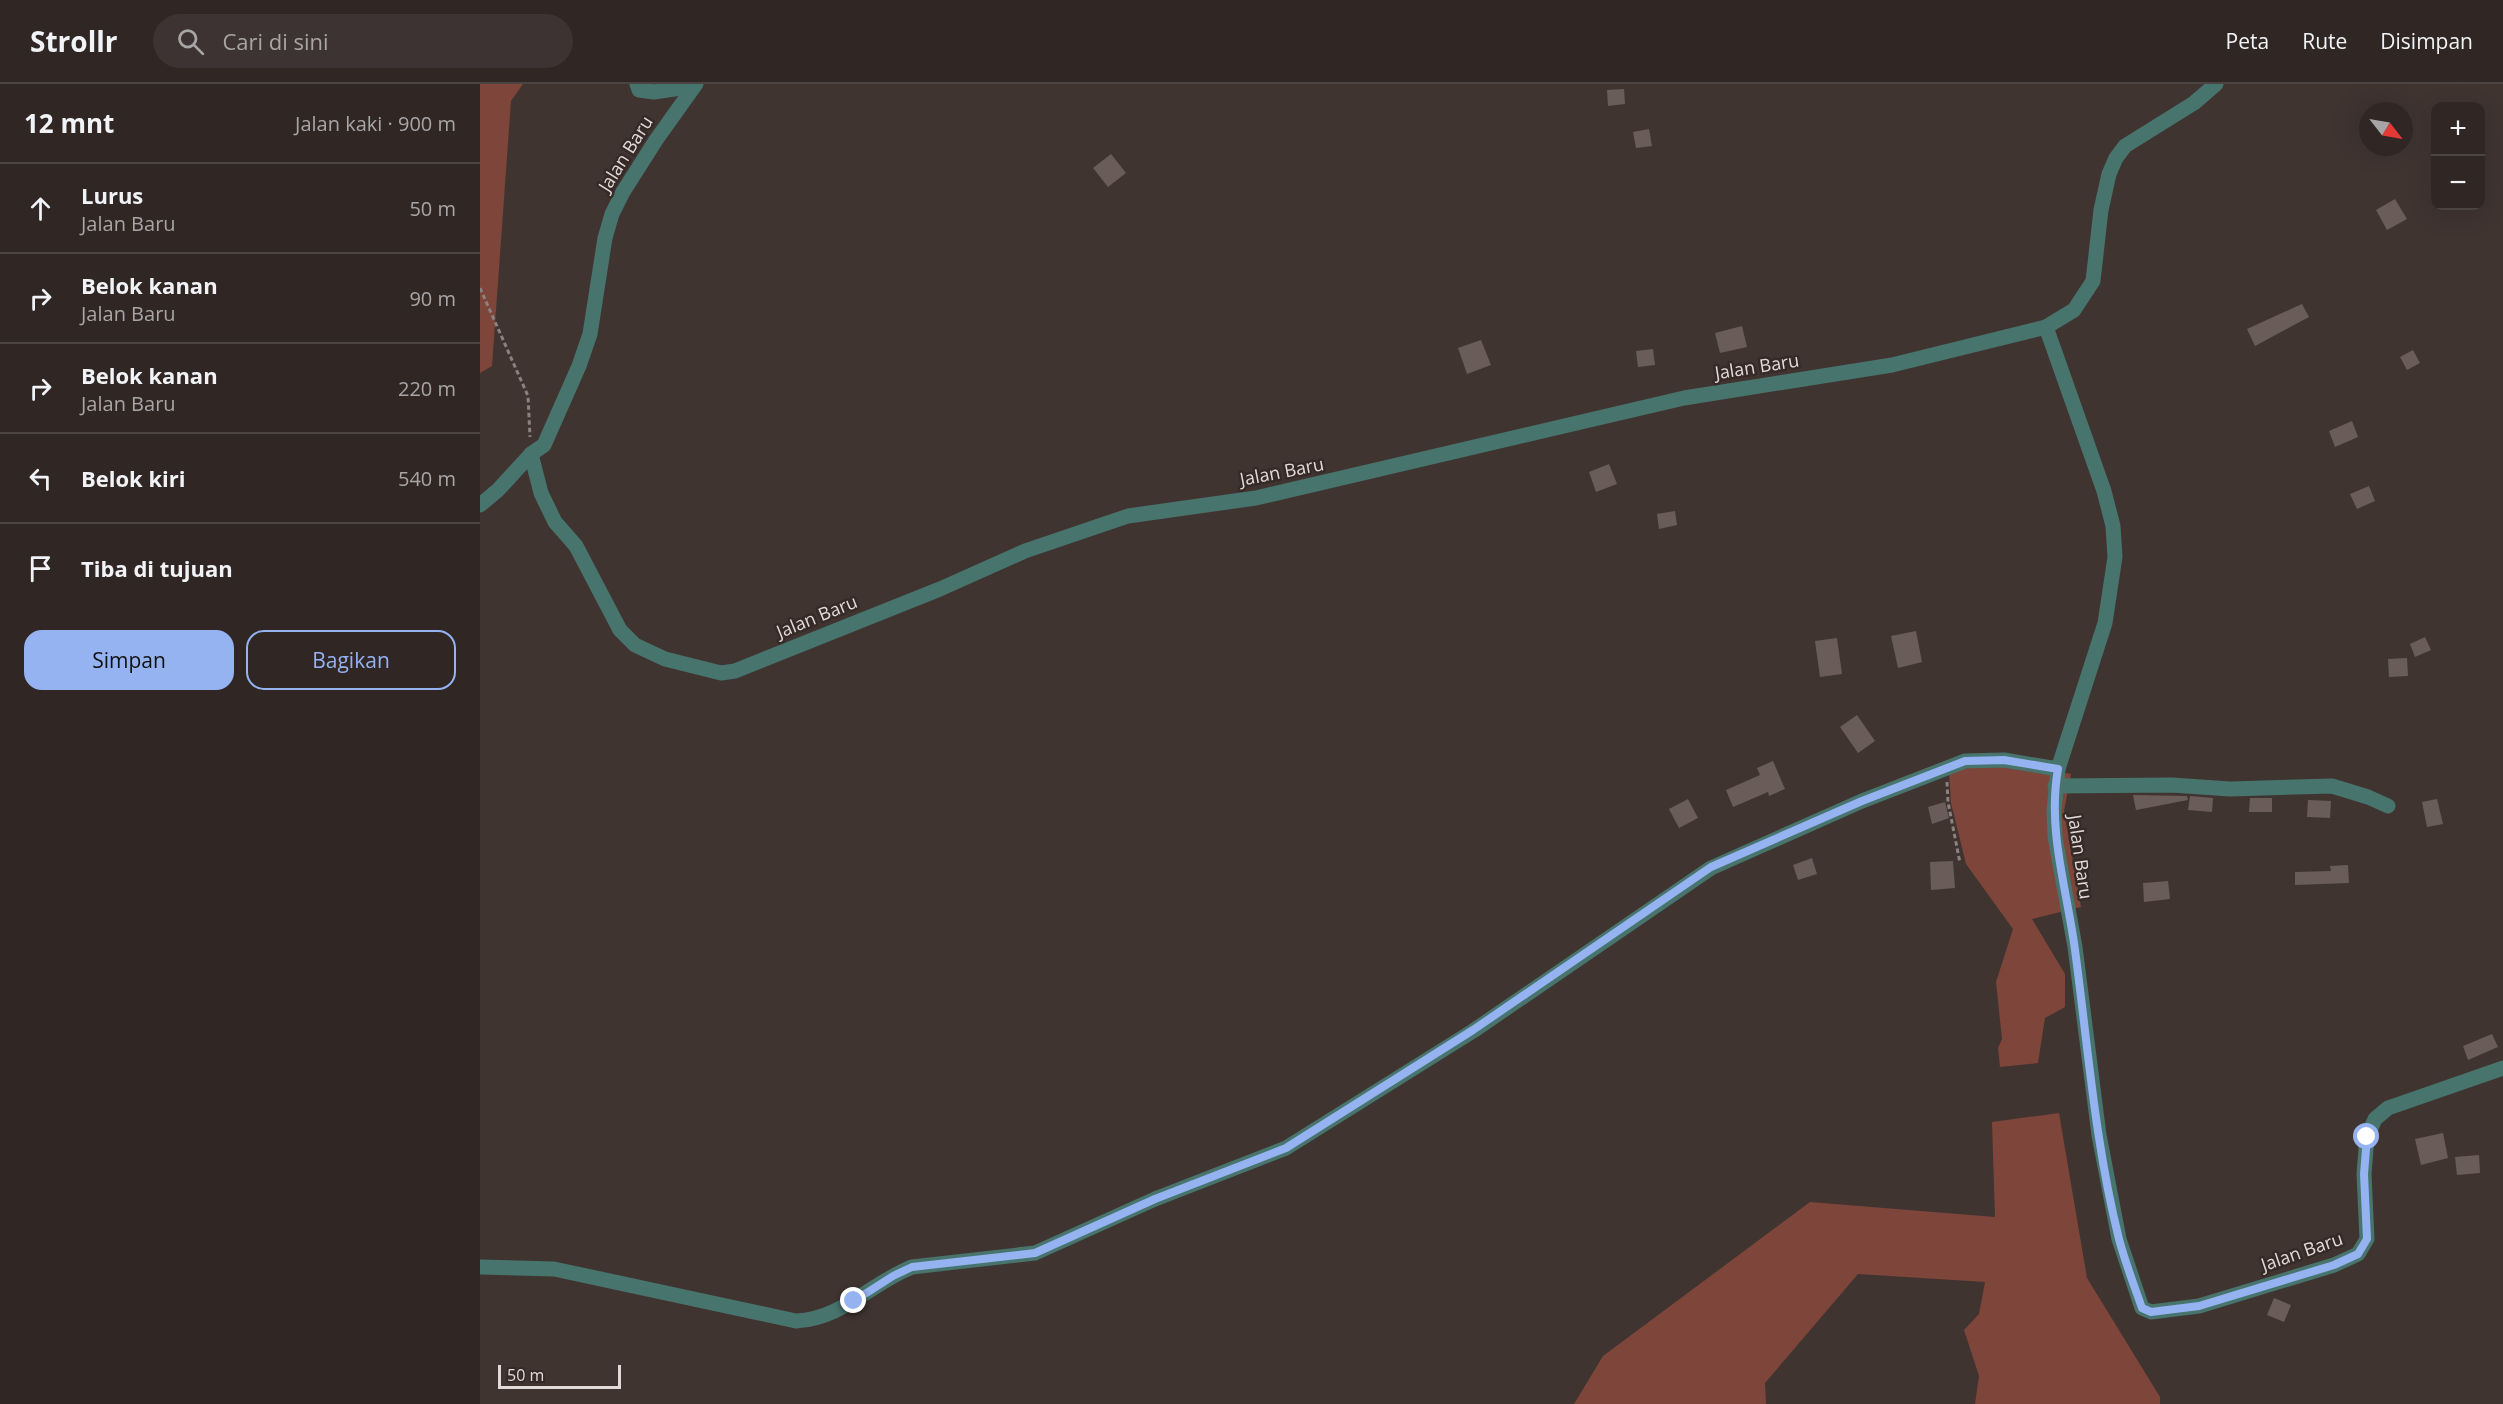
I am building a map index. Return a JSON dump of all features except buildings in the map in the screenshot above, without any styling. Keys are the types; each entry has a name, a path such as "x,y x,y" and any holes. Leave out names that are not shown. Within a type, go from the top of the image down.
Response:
{"street":[{"path":"637,84 639,90 654,92 695,85"},
{"path":"2046,327 2074,310 2093,281 2102,210 2116,158 2126,146 2194,103 2216,84"},
{"name":"Jalan Baru","path":"695,85 623,192 612,214 605,238 590,334 579,366 544,445 531,454 542,494 555,522 576,546 620,630 635,645 665,658 721,673 735,671 918,598 1025,551 1128,516 1256,498 1684,398 1892,365 2046,327 2104,490 2113,526 2115,557 2105,623 2058,769 2055,786 2055,837 2075,947 2099,1135 2119,1239 2142,1308 2151,1312 2199,1306 2334,1265 2358,1254 2367,1239 2364,1174 2367,1137 2375,1119 2388,1108 2503,1068"},
{"path":"480,505 498,490 531,454"},
{"path":"480,1267 554,1269 796,1321 825,1317 912,1267 1035,1253 1155,1199 1286,1148 1473,1030 1711,867 1862,801 1965,761 1997,760 2058,769"},
{"path":"2055,786 2163,784 2230,789 2332,786 2388,806"}],"path":[{"path":"480,288 528,396 531,454"},
{"path":"1947,769 1948,802 1960,862"}],"shaded area":[{"path":"480,84 523,84 511,101 492,366 480,373"},
{"path":"2007,762 2071,774 2064,811 2081,907 2032,919 2065,974 2065,1007 2045,1018 2038,1063 2000,1067 1998,1048 2002,1039 1996,982 2013,929 1966,864 1951,803 1949,771"},
{"path":"2059,1113 2087,1278 2160,1397 2160,1404 1975,1404 1979,1376 1964,1330 1979,1314 1985,1282 1858,1274 1765,1383 1766,1404 1574,1404 1603,1356 1810,1202 1995,1217 1992,1122"}],"route":[{"path":"854,1301 893,1276 912,1267 1035,1253 1155,1199 1286,1148 1473,1030 1711,867 1862,801 1965,761 2004,760 2058,769 2055,786 2055,837 2075,947 2099,1135 2119,1239 2142,1308 2151,1312 2199,1306 2334,1265 2358,1254 2367,1239 2364,1174 2367,1137"}]}
